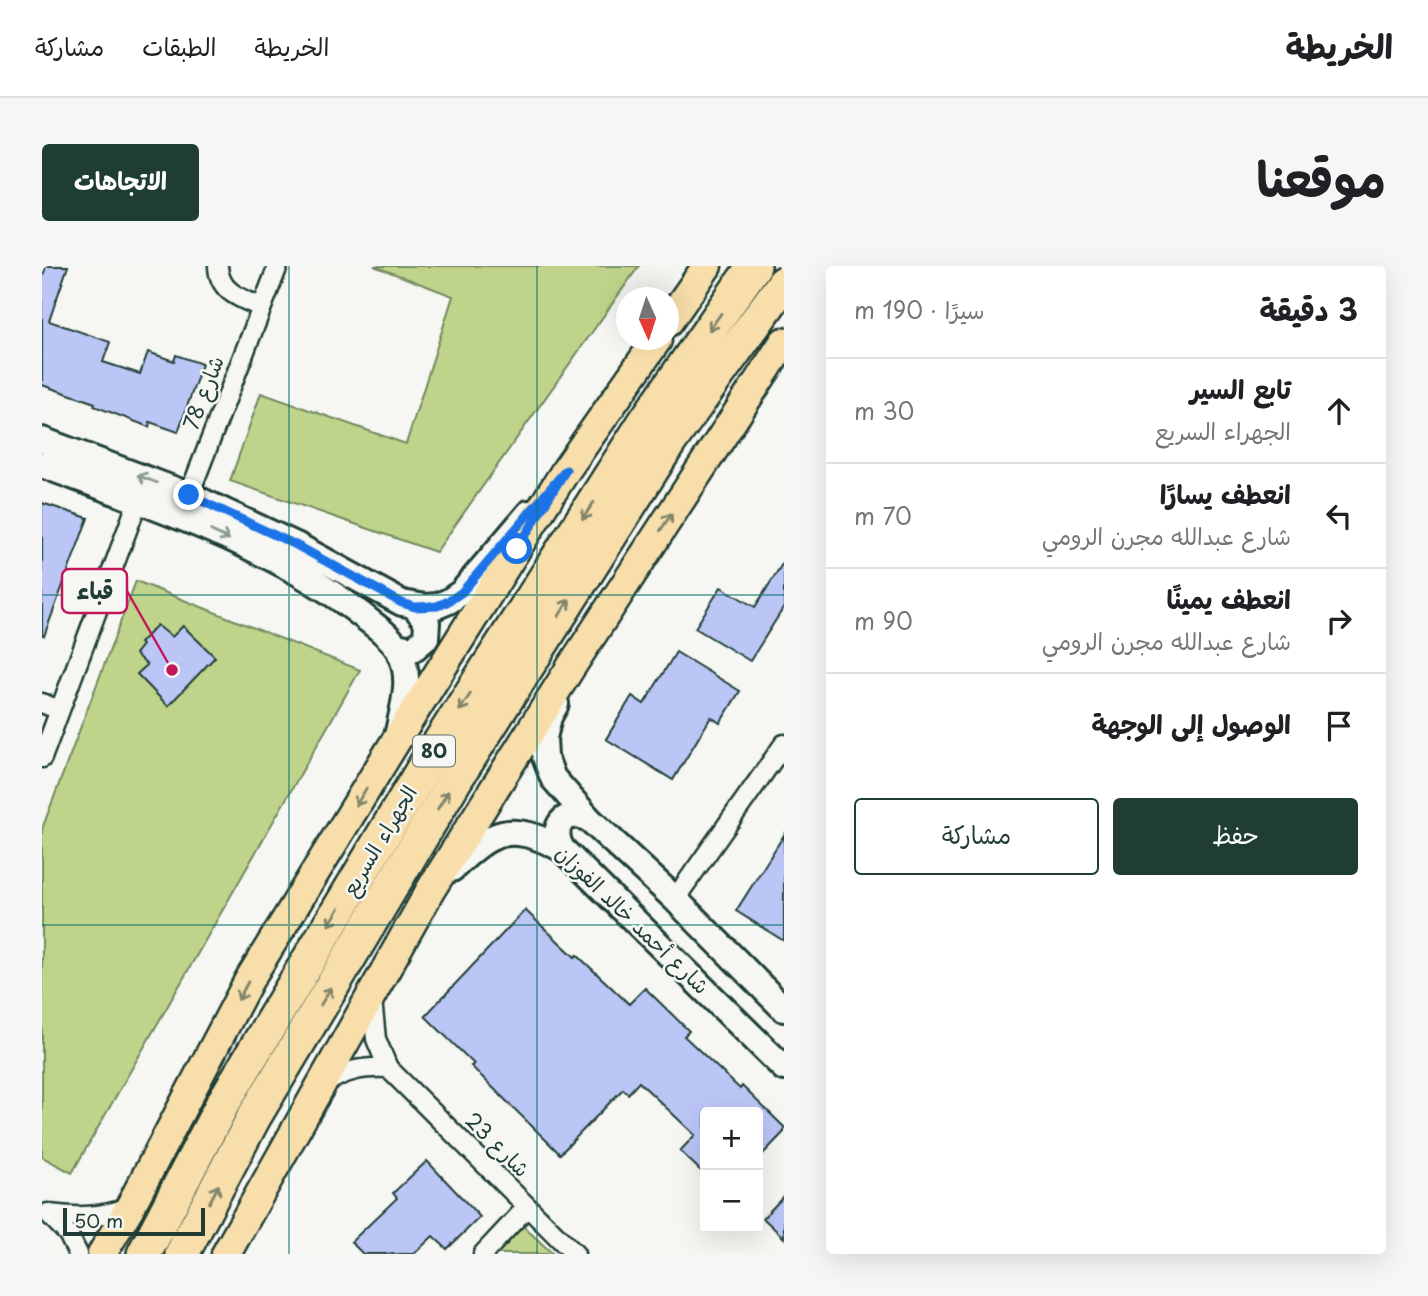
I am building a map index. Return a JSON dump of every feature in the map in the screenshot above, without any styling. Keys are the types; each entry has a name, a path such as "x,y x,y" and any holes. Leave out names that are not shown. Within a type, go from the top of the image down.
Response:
{"highway":[{"name":"الجهراء السريع","path":"144,1254 222,1105 426,764 645,422 754,266"},
{"name":"الجهراء السريع","path":"182,1254 254,1117 455,780 670,441 784,283"}],"main road":[{"path":"679,306 707,266"},
{"path":"226,1254 431,889 571,667 784,342"},
{"name":"الجهراء السريع","path":"102,1254 130,1207 249,980 566,470 649,350"},
{"path":"42,440 189,495 296,545 380,592 415,607 437,606 462,592 566,470"},
{"path":"42,465 207,529 309,579 344,601 396,646 407,678 397,739"},
{"path":"396,646 413,649 426,638 427,622 415,607"},
{"name":"شارع أحمد خالد الفوزان","path":"571,667 565,687 549,717 544,738 545,758 553,778 589,819 675,899 784,1009"},
{"path":"562,849 556,830 561,821 569,816 580,815 589,819"},
{"name":"شارع أحمد خالد الفوزان","path":"431,889 488,838 506,832 540,837 562,849 784,1068"}],"street":[{"path":"218,266 222,284 230,293 261,307"},
{"name":"شارع 78","path":"189,495 278,266"},
{"path":"42,758 138,501"},
{"path":"42,703 60,710"},
{"path":"675,899 784,744"},
{"name":"شارع 23","path":"372,993 373,1024 388,1068 575,1254"},
{"path":"316,1092 327,1082 356,1069 388,1068"},
{"path":"46,1212 90,1217 130,1207"},
{"path":"483,1254 527,1207"},
{"path":"46,1212 68,1234 78,1254"}],"green space":[{"path":"374,266 639,266 624,287 616,287 616,298 436,552 230,481 261,393 406,444 453,296"},
{"path":"136,581 360,670 72,1173 42,1157 42,829"},
{"path":"521,1224 553,1254 493,1254"}],"building":[{"path":"46,266 68,266 49,321 110,342 103,362 140,374 148,352 174,361 176,355 202,364 178,432 150,422 149,427 94,406 95,403 42,385 42,279"},
{"path":"42,503 88,518 44,636 42,636"},
{"path":"784,561 784,607 750,661 695,628 721,587 755,607"},
{"path":"157,625 172,637 183,626 215,657 168,706 137,674 147,665 135,654 142,645 140,643"},
{"path":"676,652 740,691 720,723 711,717 673,780 606,739 632,696 644,704"},
{"path":"784,835 784,941 736,911"},
{"path":"525,910 629,1004 645,988 689,1031 684,1036 740,1089 742,1086 784,1127 784,1132 763,1154 763,1107 700,1107 700,1170 680,1151 695,1135 639,1082 628,1094 623,1089 560,1154 425,1016"},
{"path":"427,1161 480,1217 447,1249 433,1236 414,1254 363,1254 351,1242 397,1198 393,1193"},
{"path":"784,1196 784,1238 763,1218"}],"place":[{"name":"قباء","path":"172,670"}],"route":[{"path":"189,495 296,545 402,603 425,607 437,606 462,592 566,470 517,549"}]}
